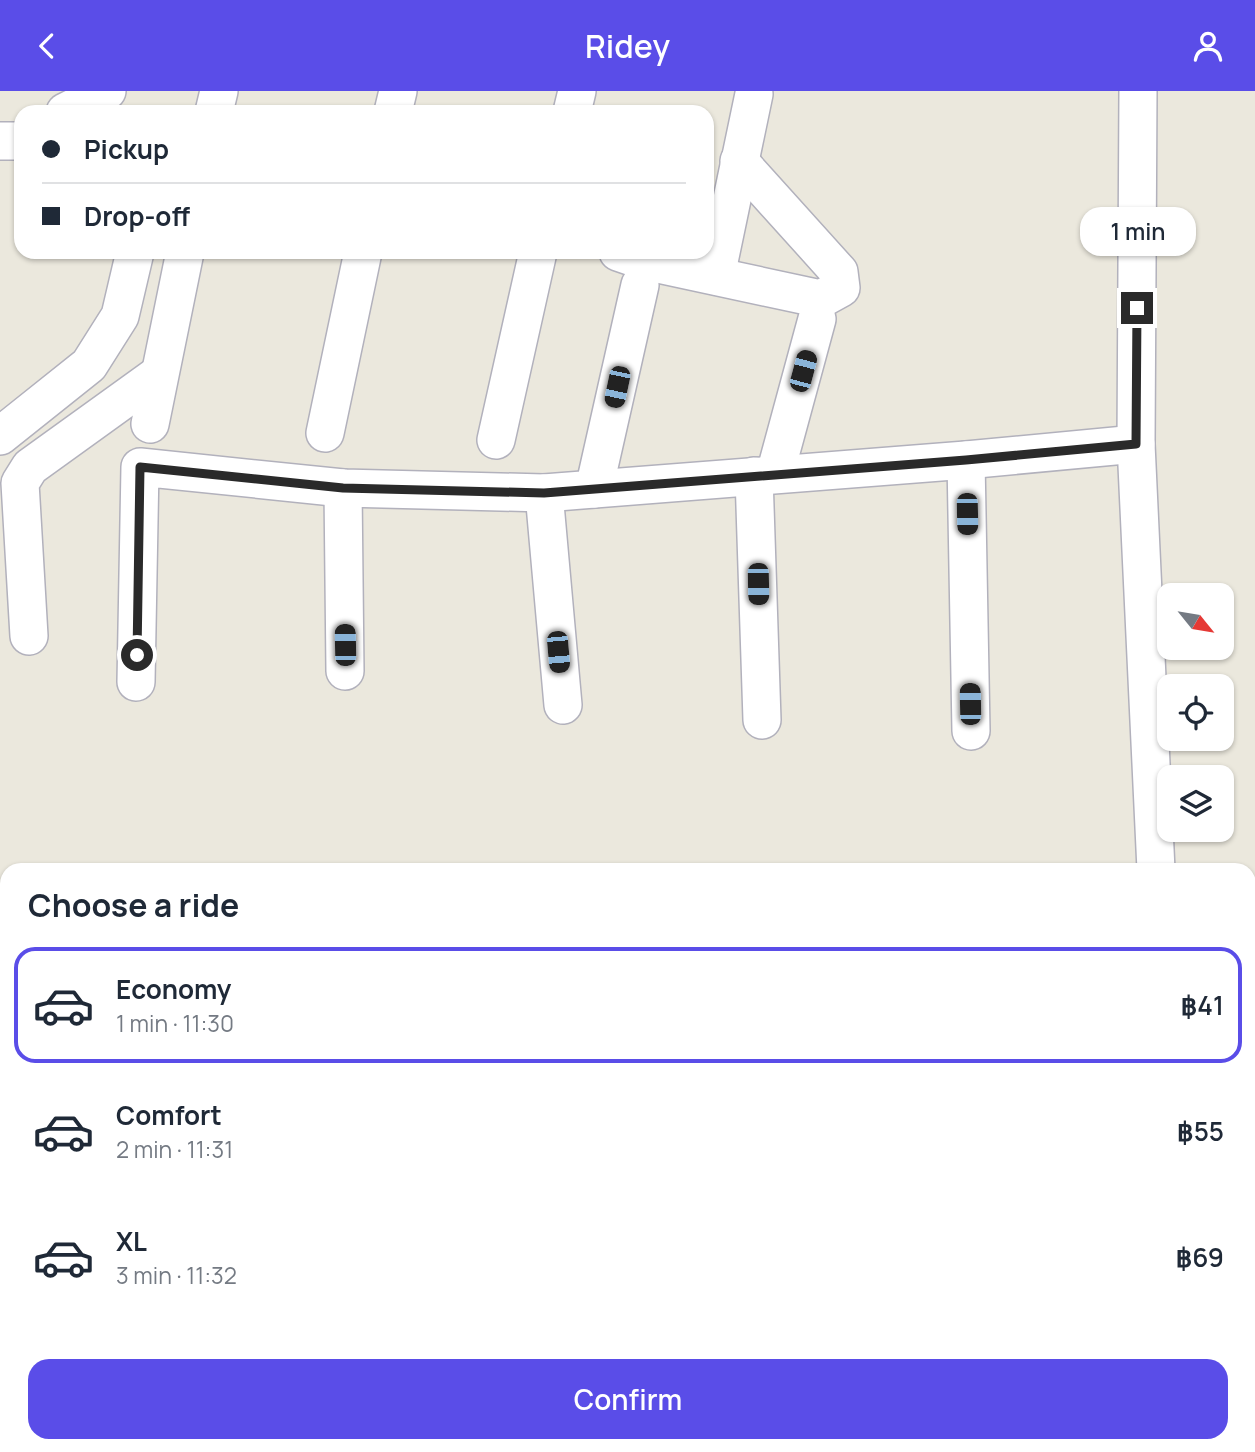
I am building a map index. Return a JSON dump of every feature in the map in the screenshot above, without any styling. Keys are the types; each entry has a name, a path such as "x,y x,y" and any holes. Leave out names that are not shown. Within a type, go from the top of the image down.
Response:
{"street":[{"path":"79,105 107,91"},
{"path":"1138,91 1136,444 1156,863"},
{"path":"716,276 754,94"},
{"path":"638,259 821,299 841,288 839,272 739,161"},
{"path":"0,436 89,365 120,316 133,259"},
{"path":"150,424 184,259"},
{"path":"325,433 362,259"},
{"path":"496,440 536,259"},
{"path":"594,489 640,285"},
{"path":"762,720 765,475 817,319"},
{"path":"29,636 20,483 30,467 159,374"},
{"path":"136,682 140,467 343,488 544,493 1136,444"},
{"path":"966,460 971,731"},
{"path":"343,488 345,671"},
{"path":"544,493 563,705"}],"route":[{"path":"137,655 140,467 343,488 544,493 1136,444 1137,308"}]}
